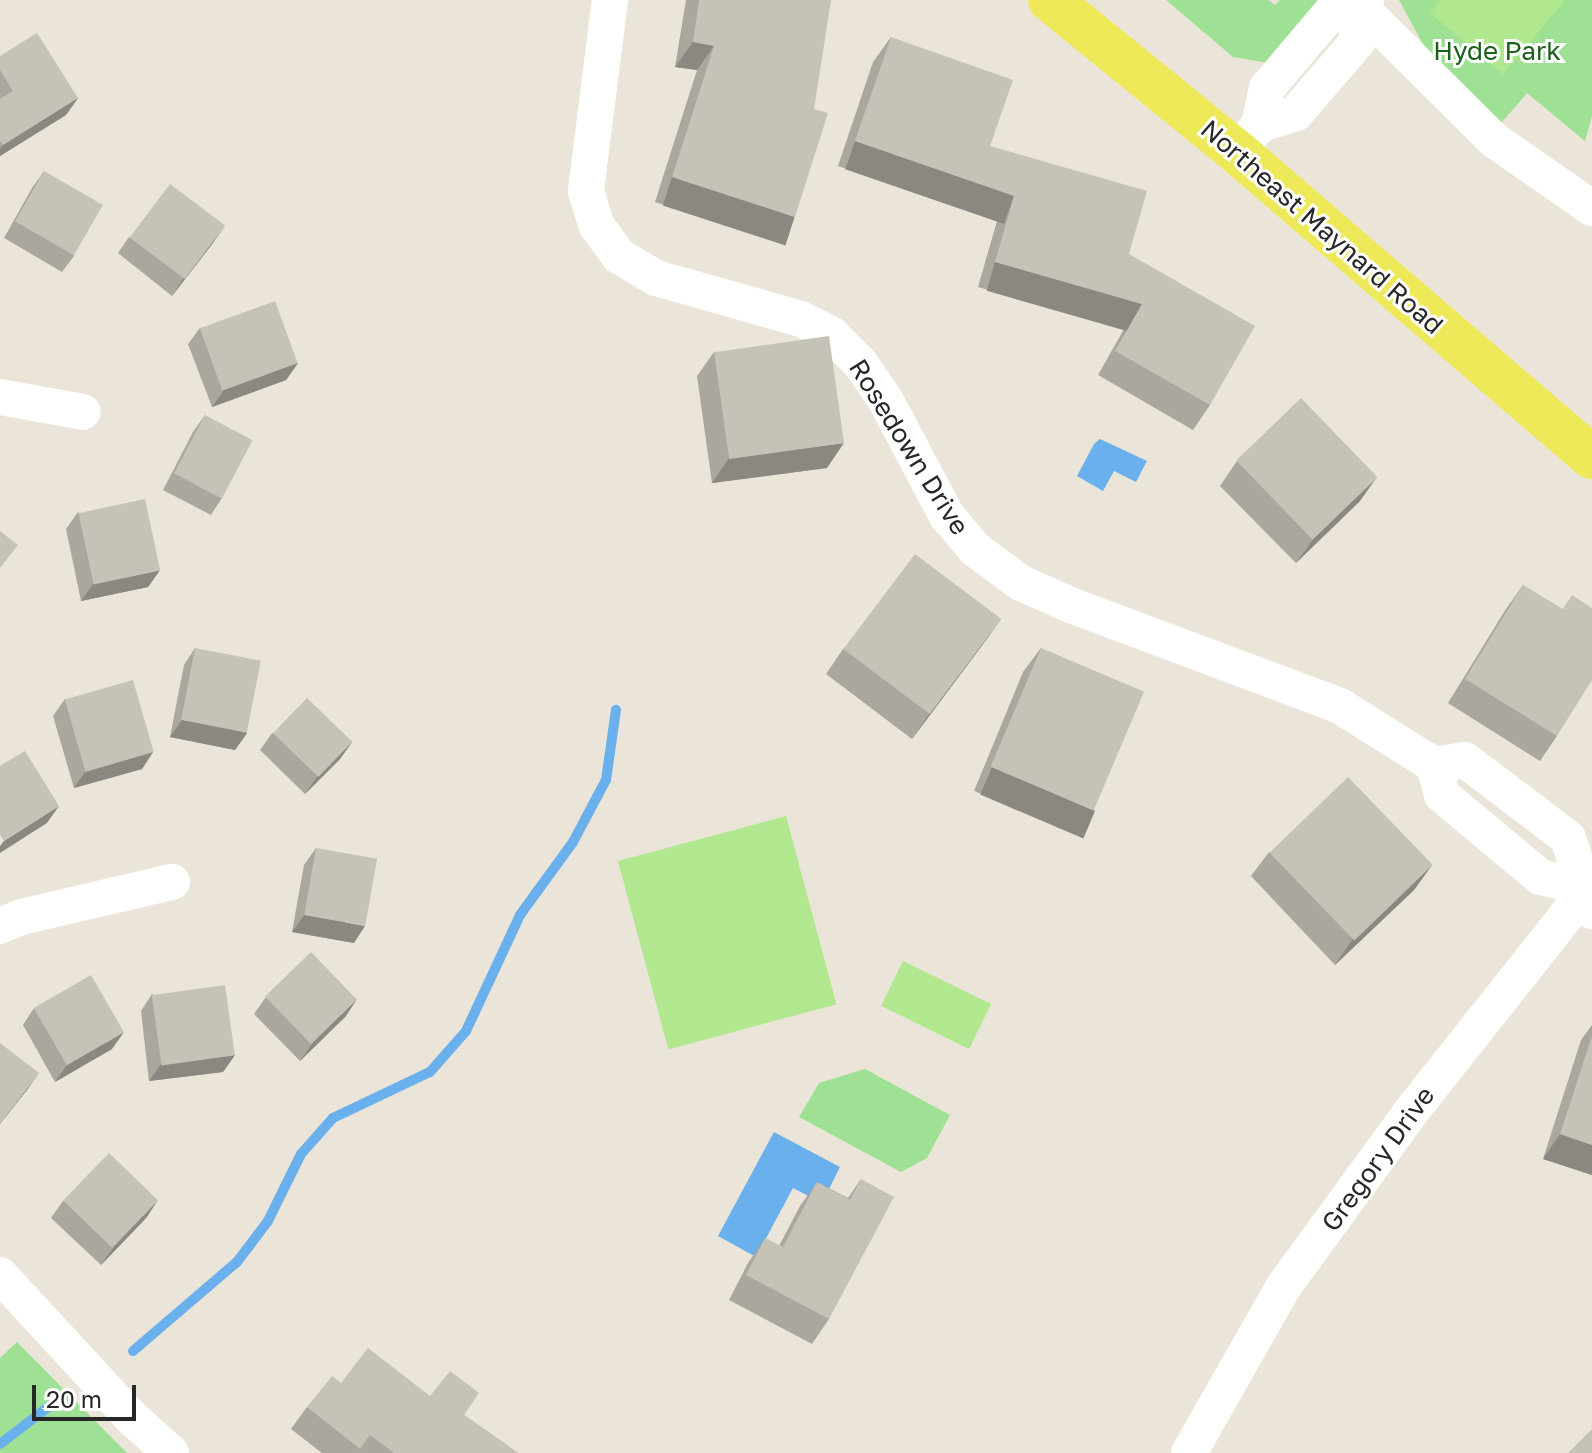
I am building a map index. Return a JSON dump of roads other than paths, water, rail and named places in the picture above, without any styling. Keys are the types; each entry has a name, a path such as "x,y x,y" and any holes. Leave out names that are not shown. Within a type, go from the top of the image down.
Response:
{"main road":[{"name":"Northeast Maynard Road","path":"1050,0 1248,138 1592,457"}],"street":[{"name":"Rosedown Drive","path":"610,0 586,191 597,226 619,256 656,278 801,319 832,335 860,363 886,401 947,516 976,550 1021,583 1073,606 1340,706 1434,765"},
{"path":"1248,138 1267,88 1333,10 1358,6 1494,140 1592,208"},
{"path":"0,397 83,412"},
{"path":"1465,760 1568,838 1591,893 1540,877 1442,795 1434,765 1465,760"},
{"path":"0,926 21,917 172,882"},
{"name":"Gregory Drive","path":"1189,1453 1284,1286 1410,1113 1591,893"},
{"path":"0,1275 133,1419 171,1453"}],"water":[{"path":"1100,439 1147,461 1136,482 1114,471 1103,491 1077,476 1094,444"},
{"path":"774,1132 840,1167 822,1203 793,1188 756,1257 718,1236"}],"waterway":[{"path":"133,1351 237,1262 268,1221 301,1154 333,1118 430,1072 466,1031 520,915 573,842 606,780 616,710"},
{"path":"0,1444 52,1404"}],"park label":[{"name":"Hyde Park","path":"1497,51"}]}
